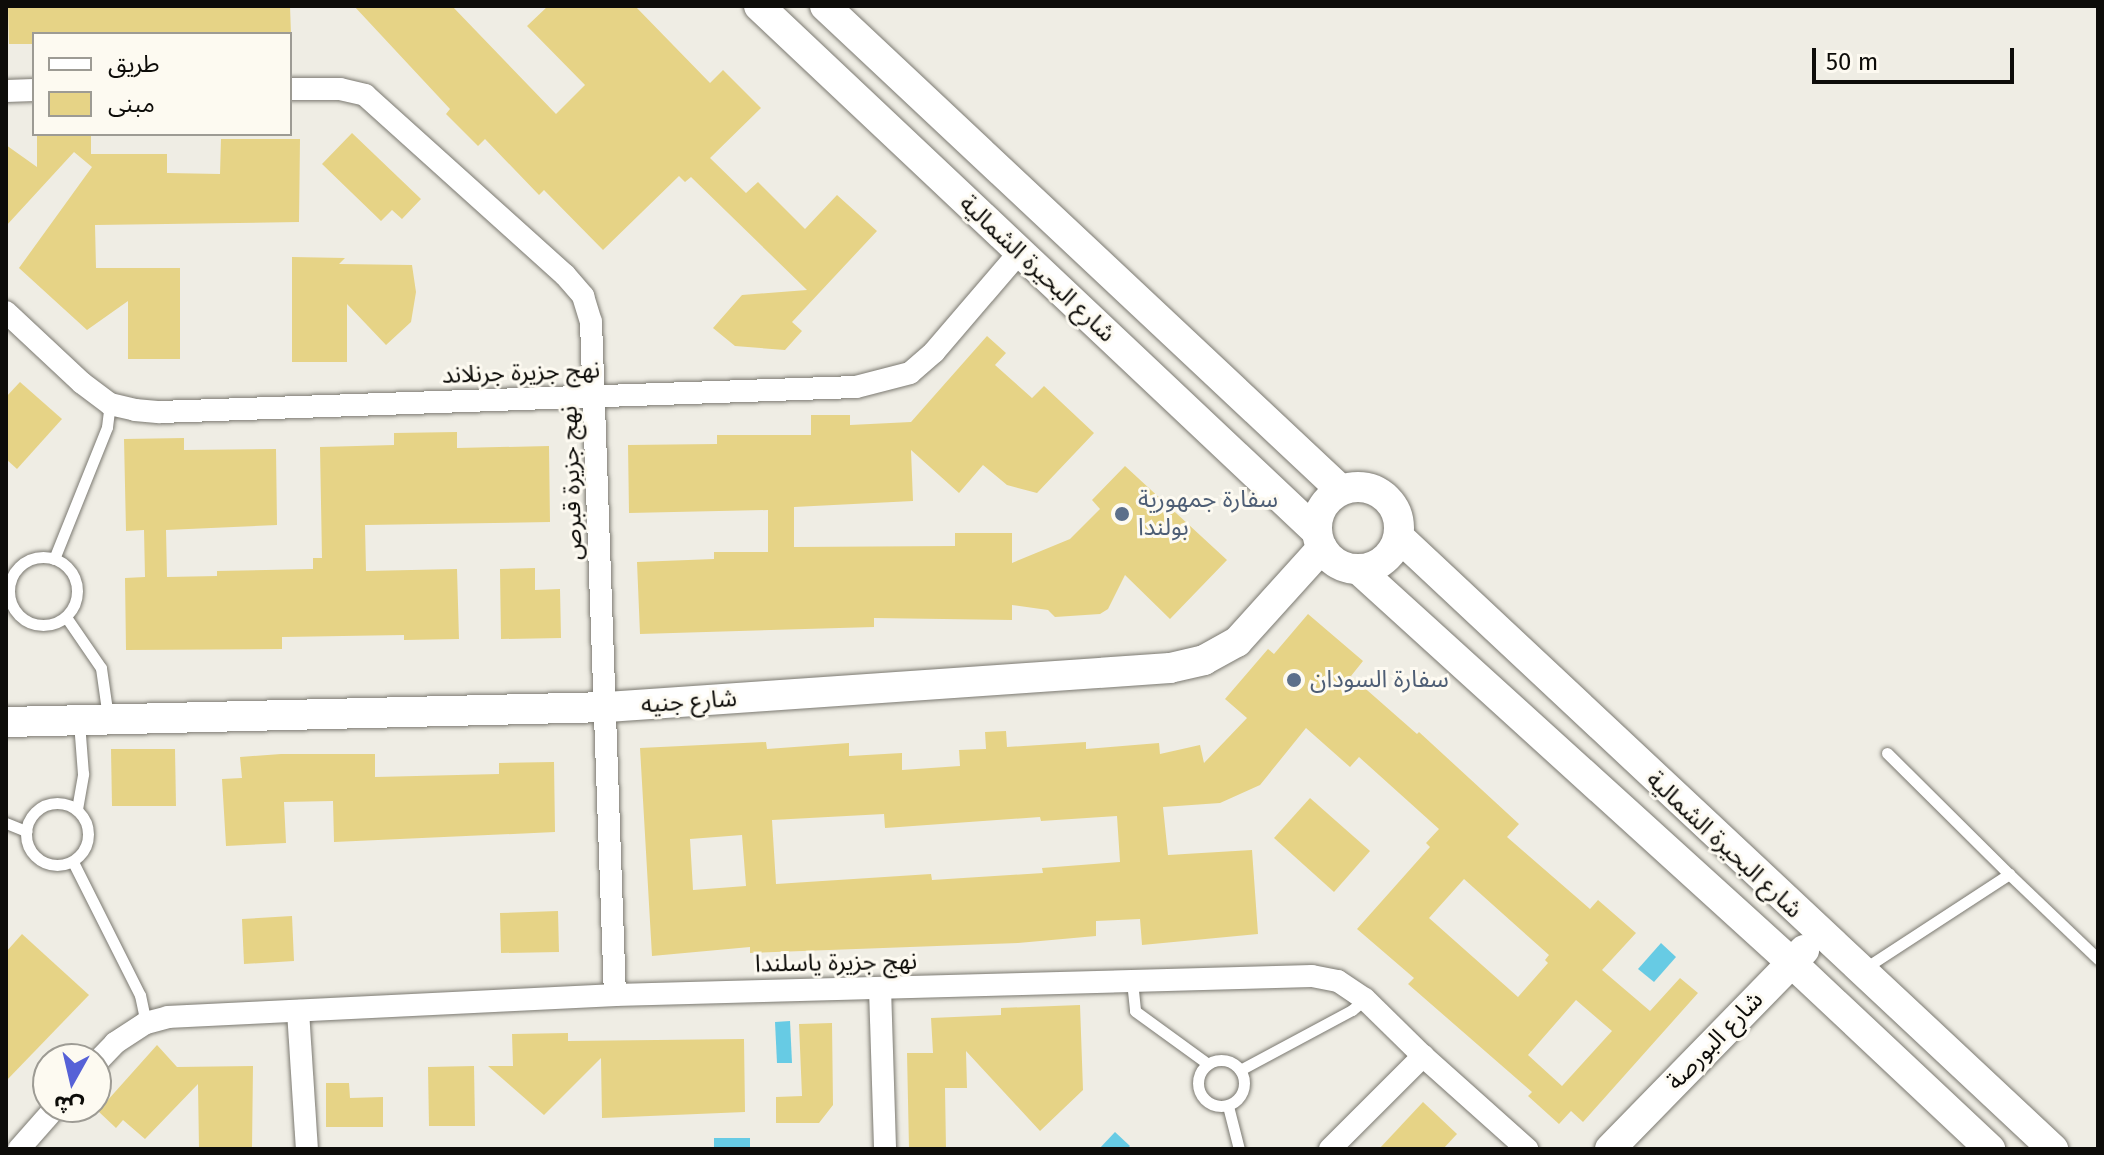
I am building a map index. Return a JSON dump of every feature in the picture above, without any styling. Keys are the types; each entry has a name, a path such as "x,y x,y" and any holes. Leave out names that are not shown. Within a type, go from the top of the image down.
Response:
{"main road":[{"name":"شارع البحيرة الشمالية","path":"759,6 1320,540"},
{"name":"شارع البحيرة الشمالية","path":"825,6 1341,490"},
{"path":"1363,487 1378,491 1390,500 1398,514 1399,537 1384,560 1358,569 1337,563 1320,540 1322,507 1341,490 1363,487"},
{"name":"شارع البحيرة الشمالية","path":"1399,537 1819,934 2053,1149"},
{"name":"شارع جنيه","path":"6,722 607,707 1170,668 1204,660 1237,642 1320,540"},
{"name":"شارع البحيرة الشمالية","path":"1358,569 1792,963 1990,1149"},
{"name":"شارع البورصة","path":"1610,1149 1819,934"}],"street":[{"name":"نهج جزيرة قبرص","path":"292,89 340,89 365,95 565,275 583,296 591,322 615,995"},
{"path":"6,91 32,90"},
{"name":"نهج جزيرة جرنلاند","path":"6,312 82,383 110,404 160,412 856,387 910,373 934,352 1019,253"},
{"name":"نهج جزيرة ياسلندا","path":"112,1046 146,1023 168,1017 615,995 1312,976 1338,981 1365,999 1423,1056 1527,1149"},
{"path":"880,988 885,1149"},
{"path":"298,1011 307,1149"},
{"path":"1330,1149 1423,1056"},
{"path":"19,1149 42,1123"}],"lane":[{"path":"54,559 107,427 110,404"},
{"path":"38,557 54,559 75,578 77,592 66,617 52,625 35,625 8,606 8,590 13,574 23,563 38,557"},
{"path":"66,617 101,668 77,809 89,830 82,854 73,862 46,864 34,856 27,844 26,831 30,818 51,803 77,809"},
{"path":"1887,753 2098,959"},
{"path":"6,823 26,831"},
{"path":"73,862 140,995 146,1023"},
{"path":"1860,971 2009,874"},
{"path":"1132,981 1135,1011 1208,1064"},
{"path":"1240,1070 1352,1010 1365,999"},
{"path":"1219,1060 1240,1070 1243,1091 1228,1106 1214,1106 1203,1099 1197,1087 1199,1074 1208,1064 1219,1060"},
{"path":"1228,1106 1239,1149"}],"water":[{"path":"1661,943 1676,957 1654,982 1638,969"},
{"path":"790,1021 792,1063 777,1063 775,1022"},
{"path":"1115,1132 1130,1146 1127,1149 1099,1149"},
{"path":"714,1138 750,1138 750,1149 714,1149"}],"building":[{"path":"8,6 290,6 291,32 32,32 32,44 9,44"},
{"path":"354,6 452,6 556,114 585,85 527,26 548,6 635,6 710,83 723,70 761,108 710,158 746,193 758,182 805,229 837,195 877,231 792,322 802,331 785,350 735,346 713,328 742,295 807,290 691,177 685,182 679,176 603,250 544,190 539,195 485,139 478,146 446,114 450,109"},
{"path":"352,133 421,199 402,219 392,210 381,221 322,164"},
{"path":"37,136 91,136 91,154 167,154 167,173 220,174 221,139 300,139 299,222 95,225 96,268 180,268 180,359 128,359 128,301 87,330 19,268 92,167 74,152 6,226 6,145 37,167"},
{"path":"292,257 345,258 339,264 412,265 416,292 411,322 386,345 347,304 347,362 292,362"},
{"path":"987,336 1006,353 995,365 1032,398 1044,386 1094,433 1037,493 1007,485 983,465 959,493 911,450 913,501 794,507 794,547 955,546 955,533 1012,533 1012,563 1070,539 1100,509 1092,500 1125,466 1227,560 1170,619 1125,575 1108,609 1100,614 1055,617 1048,610 1012,605 1012,620 874,618 874,627 640,634 637,562 714,559 714,552 768,552 768,510 629,513 628,445 717,444 717,435 811,435 811,415 850,415 850,425 911,422"},
{"path":"20,382 62,419 17,469 6,459 6,397"},
{"path":"457,432 457,448 549,446 550,522 365,525 366,571 457,569 459,639 404,640 404,635 282,637 282,649 126,650 125,578 145,577 144,530 126,531 124,439 184,438 184,450 276,449 277,525 166,530 167,577 217,576 217,571 313,569 313,558 322,558 320,447 394,445 394,433"},
{"path":"535,568 535,590 560,589 561,638 501,639 500,569"},
{"path":"1308,614 1363,661 1351,676 1417,734 1419,732 1519,824 1507,837 1590,909 1598,900 1636,933 1602,970 1650,1011 1680,978 1698,993 1583,1122 1571,1111 1559,1124 1528,1096 1532,1092 1408,984 1414,978 1357,929 1430,847 1426,843 1439,829 1359,757 1350,767 1306,728 1260,785 1220,803 1163,807 1168,855 1252,850 1258,934 1142,945 1140,919 1096,921 1096,936 1018,943 750,953 750,947 652,956 640,748 766,742 767,749 849,743 849,756 902,753 902,770 960,766 959,750 986,749 985,732 1006,731 1007,747 1086,742 1086,749 1159,743 1160,754 1200,745 1204,763 1247,718 1225,699 1268,649 1274,654","holes":["884,814 885,828 1040,817 1041,821 1117,816 1120,862 1042,868 1043,873 932,880 931,874 776,884 772,820","742,835 746,886 693,890 690,839","1464,879 1549,955 1545,960 1548,963 1518,997 1429,918","1576,1000 1612,1031 1562,1086 1528,1055"]},
{"path":"111,749 175,749 176,806 112,806"},
{"path":"375,754 375,777 499,774 499,763 554,762 555,832 334,842 333,801 284,802 286,843 226,846 222,779 242,778 240,757"},
{"path":"1310,798 1370,851 1334,892 1274,838"},
{"path":"558,911 559,952 501,953 500,913"},
{"path":"292,916 294,961 244,964 242,919"},
{"path":"22,934 89,995 43,1043 32,1043 32,1054 6,1081 6,952"},
{"path":"1080,1005 1083,1090 1040,1131 966,1051 967,1088 945,1088 946,1149 909,1149 907,1053 933,1053 931,1018 1001,1015 1001,1008"},
{"path":"832,1023 833,1105 819,1123 776,1123 776,1097 802,1096 799,1024"},
{"path":"568,1033 568,1041 744,1039 745,1112 602,1118 601,1058 544,1115 488,1066 513,1066 512,1034"},
{"path":"157,1045 177,1067 253,1066 252,1149 199,1149 198,1084 145,1139 123,1120 116,1128 111,1123 112,1095"},
{"path":"474,1066 475,1126 429,1126 428,1067"},
{"path":"326,1083 349,1083 350,1098 383,1097 383,1127 326,1127"},
{"path":"1423,1102 1457,1134 1443,1149 1379,1149"}],"place":[{"name":"سفارة جمهورية بولندا","path":"1122,514"},
{"name":"سفارة السودان","path":"1294,680"}]}
